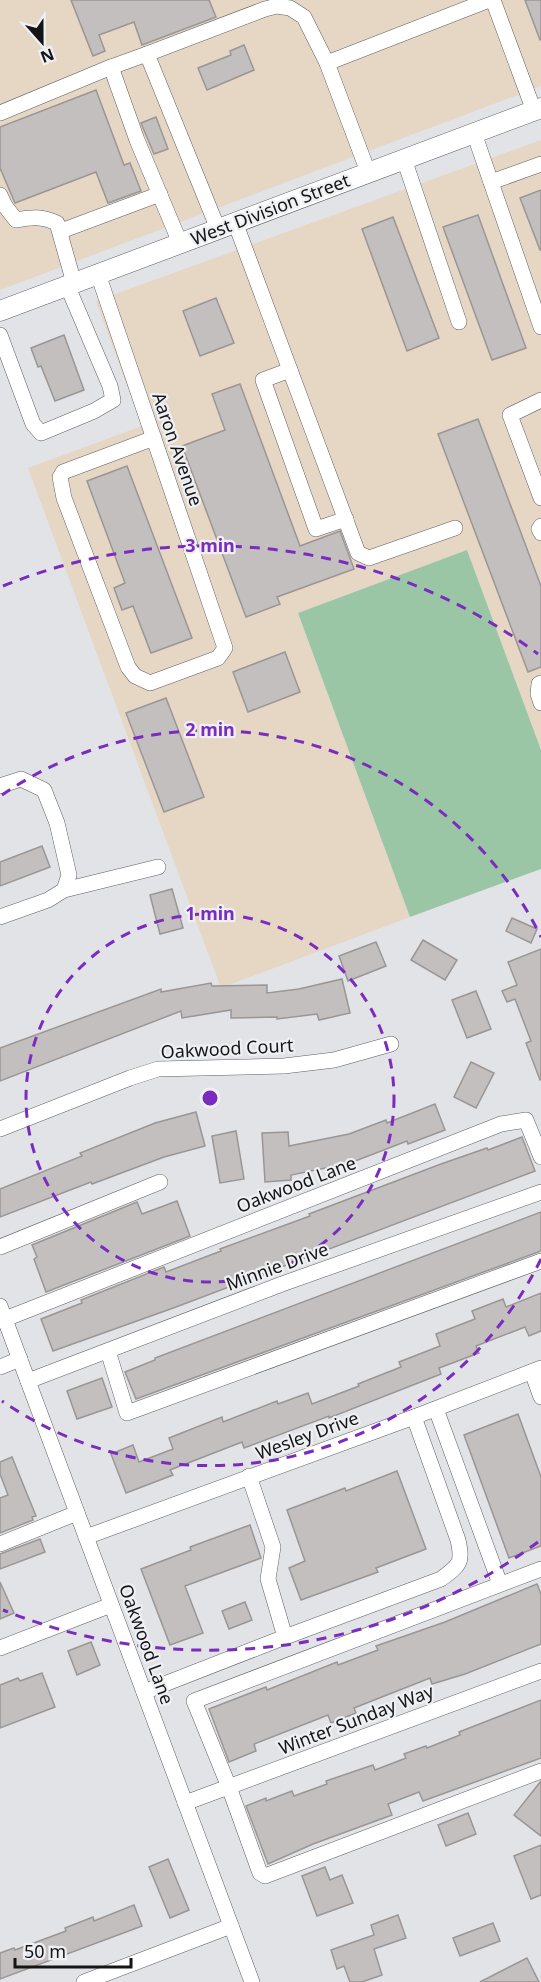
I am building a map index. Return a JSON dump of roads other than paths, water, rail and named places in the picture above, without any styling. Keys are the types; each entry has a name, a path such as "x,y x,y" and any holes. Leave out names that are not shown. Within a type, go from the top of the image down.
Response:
{"main road":[{"name":"West Division Street","path":"0,311 538,109"}],"street":[{"path":"327,63 491,0 538,109"},
{"path":"0,113 111,67 265,9 277,6 291,8 304,17 327,63 368,172"},
{"path":"147,54 227,226 290,370 358,553 369,558 455,528"},
{"path":"111,67 137,140 180,243"},
{"path":"474,133 541,327"},
{"path":"404,159 459,322"},
{"path":"491,182 541,164"},
{"path":"61,231 160,194"},
{"path":"0,195 16,220 44,217 57,223 61,231 71,284 110,386 113,400 94,411 40,433 33,424 0,334"},
{"name":"Aaron Avenue","path":"98,274 154,438 220,637 225,648 218,658 150,683 135,676 128,667 61,489 60,477 63,472 154,438"},
{"path":"290,370 263,380 316,529 345,519"},
{"path":"541,400 530,403 510,415 541,498"},
{"path":"541,526 539,529 541,533"},
{"path":"541,683 538,694 541,703"},
{"path":"0,786 21,779 44,790 57,823 69,875 64,890"},
{"path":"0,917 48,900 64,890 158,867"},
{"name":"Oakwood Court","path":"0,1129 130,1078 158,1070 284,1066 334,1060 391,1044"},
{"name":"Oakwood Lane","path":"252,1982 2,1313 501,1124 526,1120 541,1157"},
{"path":"0,1247 160,1182"},
{"name":"Minnie Drive","path":"28,1382 282,1284 541,1192"},
{"path":"108,1351 127,1413 541,1261"},
{"path":"0,1366 20,1359"},
{"path":"536,1370 541,1397"},
{"name":"Wesley Drive","path":"86,1537 536,1370"},
{"path":"436,1409 500,1584"},
{"path":"144,1692 441,1579 455,1568 461,1556 458,1540 414,1417"},
{"path":"249,1476 273,1547 268,1579 285,1637"},
{"path":"0,1544 77,1513"},
{"path":"541,1569 194,1701 229,1787 260,1873 265,1876 541,1771"},
{"path":"0,1648 111,1605"},
{"name":"Winter Sunday Way","path":"185,1803 541,1671"},
{"path":"84,1982 231,1926"}]}
